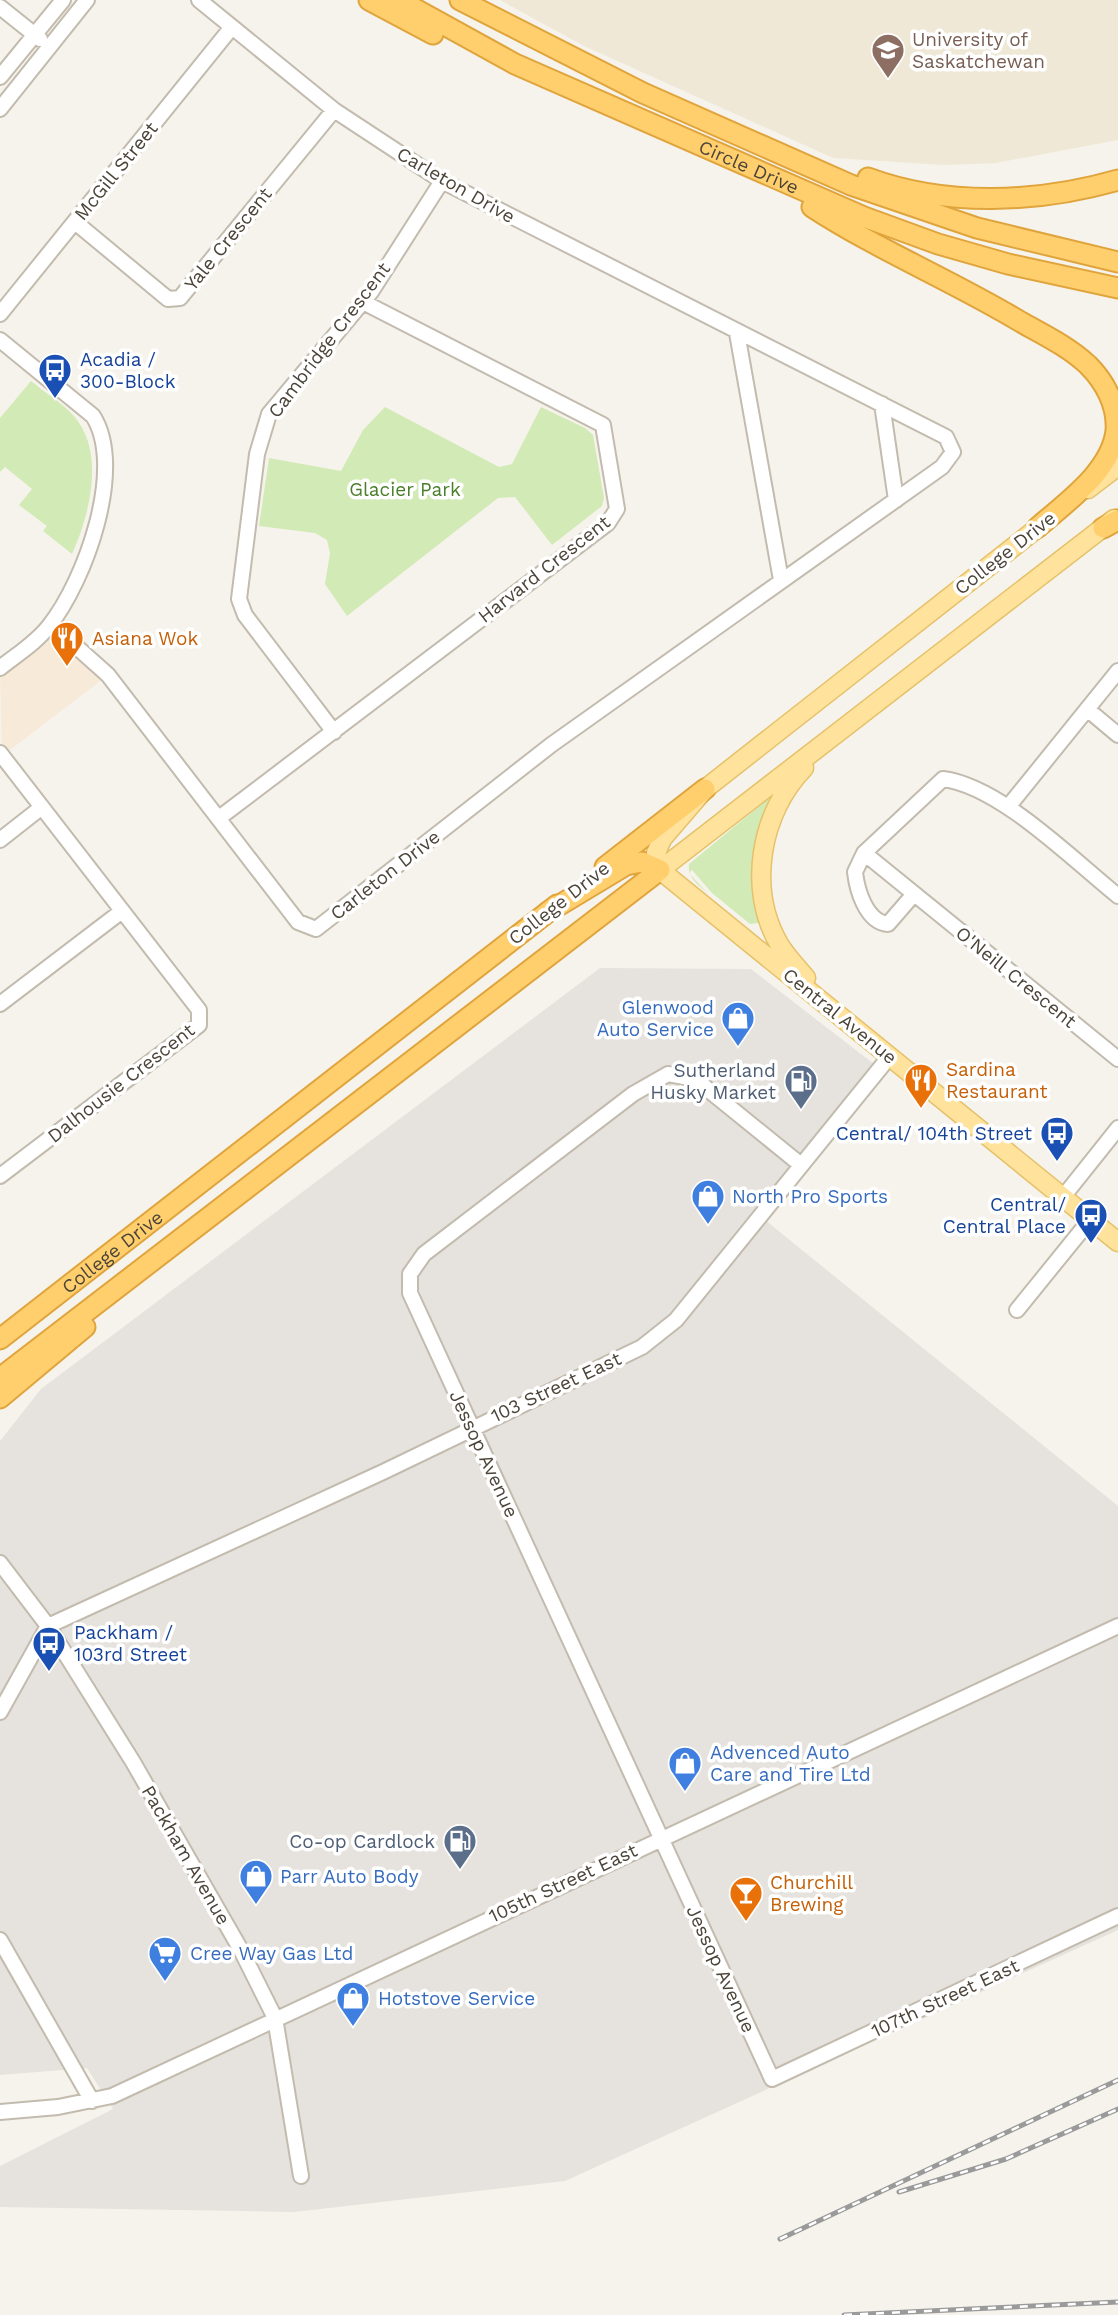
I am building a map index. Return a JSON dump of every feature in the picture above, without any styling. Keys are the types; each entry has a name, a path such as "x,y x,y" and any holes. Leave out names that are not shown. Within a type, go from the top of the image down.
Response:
{"highway":[{"path":"369,0 485,58 504,65 515,64"},
{"name":"Circle Drive","path":"399,0 515,64 764,176 938,244 1118,288"},
{"name":"Circle Drive","path":"460,0 643,93 881,197 977,228 1118,262"},
{"path":"485,0 500,10 523,34"},
{"path":"803,162 842,169 907,189 975,198 1044,195 1118,180"},
{"path":"764,176 817,210 984,300 1059,344 1079,357 1100,379 1116,418 1110,449 1100,468 1037,528"},
{"name":"College Drive","path":"0,1339 705,789"},
{"path":"548,912 626,865 642,862 660,870"},
{"name":"College Drive","path":"0,1378 178,1244 660,870"},
{"path":"0,1398 158,1268 178,1244"},
{"path":"0,1327 90,1268"}],"main road":[{"name":"College Drive","path":"705,789 1118,466"},
{"name":"College Drive","path":"660,870 1113,521"},
{"path":"826,1003 778,943 759,885 770,819 793,780 844,729"},
{"path":"660,870 656,853 662,839 705,789"},
{"name":"Central Avenue","path":"660,870 1118,1242"}],"street":[{"path":"0,77 63,0"},
{"path":"0,109 87,0"},
{"name":"Carleton Drive","path":"51,624 108,675 299,922 317,929 551,745 942,467 953,452 946,437 442,181 334,110 199,0"},
{"path":"0,7 50,47"},
{"name":"McGill Street","path":"0,314 232,27"},
{"name":"Yale Crescent","path":"75,222 168,299 180,298 334,110"},
{"name":"Cambridge Crescent","path":"334,732 244,615 239,599 257,454 269,414 363,302 442,181"},
{"name":"Harvard Crescent","path":"219,818 608,523 617,509 603,425 363,302"},
{"path":"737,332 781,580"},
{"path":"0,340 93,416 104,438 105,467 99,520 92,541 51,624 0,668"},
{"path":"882,404 896,500"},
{"path":"1007,807 1118,671"},
{"path":"1087,709 1118,735"},
{"name":"Dalhousie Crescent","path":"0,753 199,1010 199,1025 0,1177"},
{"path":"914,894 888,923 875,919 856,883 855,872 863,853 943,779 958,781 1007,807 1118,896"},
{"path":"0,840 42,807"},
{"name":"O'Neill Crescent","path":"863,853 1118,1059"},
{"path":"0,1004 122,911"},
{"name":"103 Street East","path":"48,1626 383,1472 642,1347 676,1320 890,1056"},
{"name":"Jessop Avenue","path":"772,2079 410,1293 410,1274 424,1254 633,1094 668,1074 695,1079 801,1165"},
{"path":"1063,1197 1118,1128"},
{"path":"1017,1310 1090,1220"},
{"name":"Packham Avenue","path":"0,1563 48,1626 192,1863 241,1950 275,2018 302,2176"},
{"path":"0,1712 48,1626"},
{"name":"105th Street East","path":"0,2112 58,2107 112,2096 1118,1626"},
{"name":"107th Street East","path":"772,2079 1118,1916"},
{"path":"0,1940 92,2101"}],"shaded area":[{"name":"University of Saskatchewan","path":"500,0 1118,0 1118,140 996,163 944,165 833,158 584,46"},
{"path":"51,624 108,675 2,756 0,668"},
{"path":"600,968 751,969 879,1068 760,1216 1118,1506 1118,1930 565,2181 294,2212 0,2207 0,2166 113,2109 87,2068 0,2075 0,1441 41,1389"}],"green space":[{"path":"31,381 73,415 89,446 92,483 79,538 72,554 43,531 47,526 19,505 32,489 5,467 0,472 0,418"},
{"name":"Glacier Park","path":"385,407 499,467 512,464 541,407 585,428 593,435 604,498 602,506 552,545 515,497 498,498 347,616 325,584 330,553 327,540 315,533 259,526 269,458 341,471 363,430"},
{"path":"768,799 771,801 759,833 753,861 753,890 759,923 750,924 712,893 692,870 690,872 689,864"}],"railway":[{"path":"780,2239 1118,2080"},
{"path":"899,2192 1006,2159 1118,2109"},
{"path":"844,2315 1118,2302"}],"place":[{"name":"University of Saskatchewan","path":"888,80"},
{"name":"Acadia / 300-Block","path":"55,400"},
{"name":"Asiana Wok","path":"67,668"},
{"name":"Glenwood Auto Service","path":"738,1048"},
{"name":"Sardina Restaurant","path":"921,1110"},
{"name":"Sutherland Husky Market","path":"801,1111"},
{"name":"Central/ 104th Street","path":"1057,1163"},
{"name":"North Pro Sports","path":"708,1226"},
{"name":"Central/ Central Place","path":"1091,1245"},
{"name":"Packham / 103rd Street","path":"49,1673"},
{"name":"Advenced Auto Care and Tire Ltd","path":"685,1793"},
{"name":"Co-op Cardlock","path":"460,1871"},
{"name":"Parr Auto Body","path":"256,1906"},
{"name":"Churchill Brewing","path":"746,1923"},
{"name":"Cree Way Gas Ltd","path":"165,1983"},
{"name":"Hotstove Service","path":"353,2028"}]}
